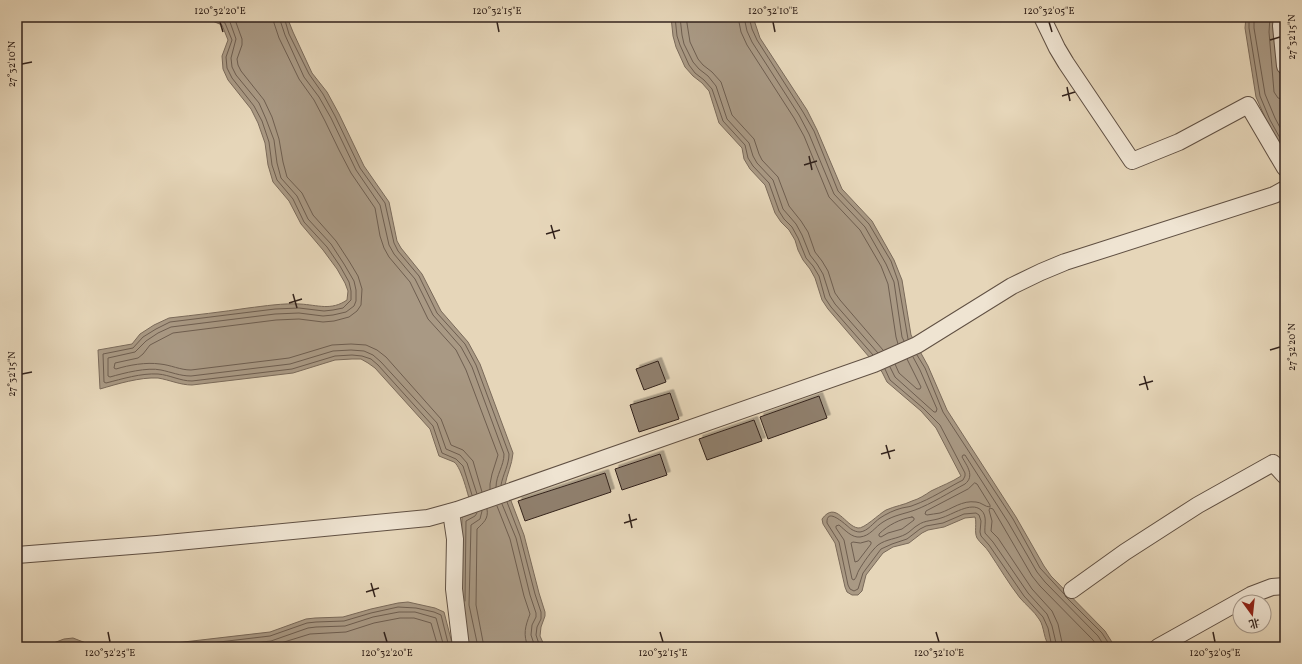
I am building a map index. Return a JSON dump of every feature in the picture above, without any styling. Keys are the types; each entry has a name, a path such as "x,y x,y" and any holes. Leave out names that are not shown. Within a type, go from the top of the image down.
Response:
{"street":[{"path":"1042,17 1066,63 1132,161 1179,142 1248,104 1285,168"},
{"path":"1282,17 1281,26 1285,66"},
{"path":"17,555 157,544 428,518 454,511 874,364 917,345 1012,286 1041,272 1065,262 1274,195 1285,189"},
{"path":"1072,590 1125,552 1198,505 1273,463 1285,476"},
{"path":"454,511 454,589 461,647"},
{"path":"1158,647 1251,595 1272,587 1285,586"}],"water":[{"path":"198,17 287,17 312,73 327,92 364,166 389,202 397,241 422,274 441,311 468,342 480,364 513,453 512,462 505,485 524,535 545,612 540,636 545,647 469,647 460,606 462,517 473,513 463,478 454,462 439,456 430,429 375,368 368,363 361,359 335,360 293,373 192,385 151,378 129,381 100,389 98,350 132,344 140,334 169,318 281,304 330,306 347,300 348,291 337,269 301,224 289,201 273,182 268,165 265,143 258,123 251,109 228,80 223,69 222,56 228,40 222,25 210,20 202,20"},
{"path":"671,17 753,17 760,38 807,110 842,189 872,221 894,260 902,280 911,335 928,366 947,410 1016,517 1051,576 1105,631 1115,647 1051,647 1048,644 1041,622 1035,613 1020,598 988,550 977,538 975,517 965,518 944,527 928,530 909,543 893,547 883,553 866,575 862,591 858,595 852,595 847,592 835,543 823,524 822,519 827,514 832,512 836,513 853,526 861,528 886,510 906,504 961,476 936,428 921,411 887,382 882,372 822,300 815,278 803,260 795,240 789,230 775,213 765,185 750,169 744,159 742,148 719,123 709,91 685,67 676,47"},
{"path":"1246,17 1279,17 1280,68 1285,98 1285,156 1256,97 1245,28"},
{"path":"408,602 435,608 444,612 453,647 43,647 64,639 73,638 91,645 175,643 270,632 306,619 343,617 371,609"}],"building":[{"path":"658,361 666,382 644,390 636,369"},
{"path":"670,393 679,419 639,432 630,405"},
{"path":"819,396 827,418 768,439 760,417"},
{"path":"754,420 762,441 707,460 699,439"},
{"path":"660,454 667,475 622,490 615,469"},
{"path":"605,473 611,492 525,521 518,501"}]}
